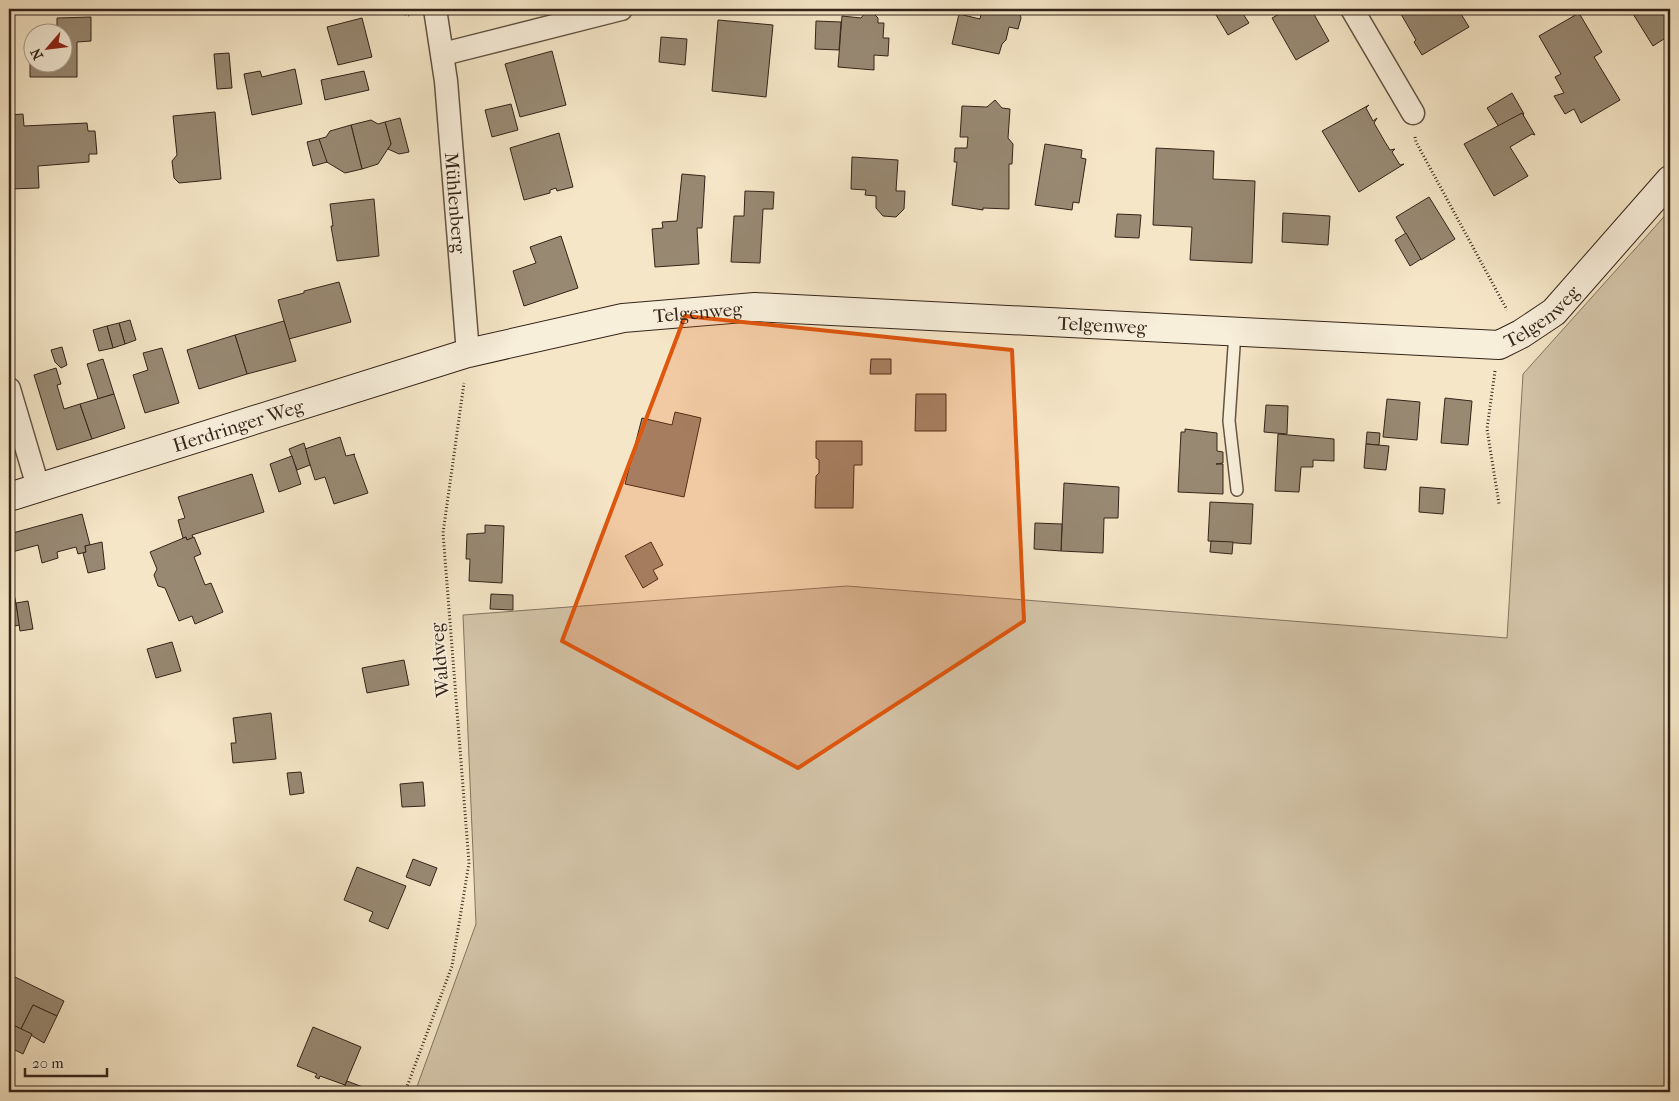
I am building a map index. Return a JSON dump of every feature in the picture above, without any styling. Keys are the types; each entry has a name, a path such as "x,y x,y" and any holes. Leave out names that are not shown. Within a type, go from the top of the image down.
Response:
{"main road":[{"name":"Telgenweg","path":"468,353 535,336 623,318 755,307 1235,332 1510,340 1554,312 1670,180"},
{"name":"Herdringer Weg","path":"9,498 468,353"}],"street":[{"name":"Mühlenberg","path":"435,9 443,54 468,353"},
{"path":"443,54 621,9"},
{"path":"1352,9 1413,113"},
{"path":"9,389 39,490"}],"lane":[{"path":"1235,332 1228,421 1237,490"}],"path":[{"path":"1413,113 1416,142 1510,340 1487,429 1499,504"},
{"name":"Waldweg","path":"405,1092 452,966 469,862 443,533 468,353"}],"highlighted area":[{"path":"685,316 1012,350 1024,621 798,768 562,641"}],"shaded area":[{"path":"1670,210 1670,1092 415,1092 476,924 463,615 847,586 1507,638 1523,374"}],"building":[{"path":"982,9 1019,9 1021,18 1018,29 1009,27 1006,40 1002,44 999,54 952,44 959,14 980,19"},
{"path":"1227,9 1240,9 1249,23 1228,35 1216,15"},
{"path":"1288,9 1311,9 1329,41 1296,60 1272,18"},
{"path":"1398,9 1458,9 1469,27 1422,55 1414,42 1416,40"},
{"path":"1630,9 1670,9 1670,35 1653,46"},
{"path":"866,12 873,13 878,18 878,23 884,23 883,38 889,38 888,56 874,55 874,70 838,67 842,16 861,18"},
{"path":"1579,13 1602,52 1594,57 1620,100 1581,123 1574,109 1565,114 1554,96 1564,93 1555,77 1561,74 1539,36"},
{"path":"91,17 91,41 77,42 77,77 30,77 30,72 72,72 72,22 57,22 57,18"},
{"path":"362,18 372,57 338,65 327,27"},
{"path":"718,20 773,25 766,97 712,91"},
{"path":"816,21 841,22 839,50 815,49"},
{"path":"661,37 687,39 685,65 659,62"},
{"path":"552,51 566,105 520,117 505,64"},
{"path":"229,53 232,88 217,89 214,54"},
{"path":"295,69 302,104 252,115 244,74 260,71 262,77"},
{"path":"364,71 369,90 325,100 321,80"},
{"path":"1512,93 1524,114 1499,127 1487,108"},
{"path":"995,100 1002,108 1010,109 1008,138 1013,144 1012,164 1009,164 1009,209 983,208 983,210 952,205 957,162 954,162 955,148 967,148 968,137 960,137 962,106 987,107"},
{"path":"511,104 518,130 492,137 485,110"},
{"path":"1369,105 1366,108 1373,121 1377,118 1374,123 1385,142 1390,150 1395,149 1392,152 1400,165 1404,164 1359,192 1322,131"},
{"path":"215,112 221,179 179,183 174,178 172,161 177,155 173,116"},
{"path":"1522,113 1535,135 1532,134 1510,147 1528,176 1494,196 1464,144"},
{"path":"23,114 24,126 87,123 88,131 95,131 97,154 89,154 89,162 38,166 39,188 9,189 9,115"},
{"path":"400,118 409,152 399,154 388,149 391,144 385,122"},
{"path":"371,120 378,124 385,122 391,144 378,164 362,169 351,125"},
{"path":"351,125 362,169 345,173 325,161 319,139 326,137 330,131"},
{"path":"559,133 573,187 557,191 556,188 550,190 550,193 524,200 510,148"},
{"path":"319,139 327,162 313,166 307,142"},
{"path":"1045,144 1082,150 1081,158 1086,159 1079,203 1073,202 1072,210 1035,205"},
{"path":"1156,148 1214,151 1213,179 1255,181 1252,263 1190,260 1192,227 1153,225"},
{"path":"852,157 898,160 896,191 905,191 904,209 896,217 883,216 876,208 876,196 865,195 866,190 851,189"},
{"path":"682,174 705,176 702,228 697,228 699,264 655,267 652,229 663,228 662,222 677,221"},
{"path":"745,191 774,192 773,209 763,209 760,263 731,262 734,216 744,216"},
{"path":"1429,197 1455,239 1421,260 1396,217"},
{"path":"374,199 379,256 337,261 331,226 333,226 330,204"},
{"path":"1283,213 1330,216 1328,245 1282,242"},
{"path":"1117,214 1141,215 1139,238 1115,237"},
{"path":"1406,233 1421,259 1410,266 1395,240"},
{"path":"561,236 578,288 524,306 513,271 536,263 530,247"},
{"path":"339,282 351,322 289,339 278,300"},
{"path":"130,320 136,340 125,344 119,323"},
{"path":"284,321 296,361 247,374 235,335"},
{"path":"119,323 125,344 113,348 107,326"},
{"path":"107,326 113,348 99,351 93,330"},
{"path":"235,335 247,374 199,389 187,350"},
{"path":"62,347 67,365 61,368 55,362 51,350"},
{"path":"162,348 179,403 145,413 133,375 148,370 143,353"},
{"path":"103,359 114,394 98,399 87,364"},
{"path":"871,359 891,359 891,374 870,374"},
{"path":"56,368 61,384 57,385 64,409 80,404 92,439 57,450 34,375"},
{"path":"114,394 125,428 92,439 80,404"},
{"path":"916,394 946,394 946,431 915,431"},
{"path":"1445,398 1472,401 1468,445 1441,443"},
{"path":"1387,399 1420,402 1417,440 1383,437"},
{"path":"1266,405 1288,406 1287,434 1264,432"},
{"path":"675,412 701,418 684,497 625,484 642,418 672,425"},
{"path":"1185,429 1217,433 1217,451 1223,452 1223,463 1216,464 1223,464 1223,494 1178,492 1181,432 1185,432"},
{"path":"1367,432 1380,433 1379,445 1366,444"},
{"path":"1278,434 1334,439 1334,461 1313,460 1313,467 1301,467 1299,492 1275,491"},
{"path":"340,437 346,456 355,454 368,493 334,504 325,477 315,480 305,449"},
{"path":"816,441 862,441 862,465 854,465 853,508 815,508 816,476 819,473 819,460 816,458"},
{"path":"304,443 310,465 297,470 289,449"},
{"path":"1366,444 1389,446 1386,470 1364,468"},
{"path":"292,456 301,484 279,492 270,464"},
{"path":"252,474 264,512 192,535 193,538 187,540 186,537 183,538 178,520 185,518 178,497"},
{"path":"1064,483 1119,487 1118,518 1104,518 1103,553 1061,551"},
{"path":"1420,487 1445,489 1443,514 1419,512"},
{"path":"1210,502 1253,504 1251,544 1208,541"},
{"path":"82,514 90,545 85,546 86,552 78,554 76,547 57,552 58,558 42,563 38,545 12,552 9,534"},
{"path":"1035,523 1062,524 1061,551 1034,549"},
{"path":"485,525 504,526 502,583 469,581 470,559 466,559 467,534 485,533"},
{"path":"186,537 187,540 194,537 201,554 194,557 205,585 211,583 223,612 195,624 192,616 179,621 165,588 158,586 154,575 157,569 150,552"},
{"path":"1211,541 1233,542 1232,554 1210,552"},
{"path":"102,542 105,569 88,573 83,553 86,552 85,546"},
{"path":"651,542 663,565 653,570 658,579 643,588 625,556"},
{"path":"11,578 20,625 9,627 9,579"},
{"path":"491,594 513,595 513,610 490,609"},
{"path":"28,601 33,629 20,631 16,603"},
{"path":"172,642 181,671 156,678 147,649"},
{"path":"404,660 409,685 367,693 362,668"},
{"path":"271,713 276,759 233,763 231,743 236,743 233,718"},
{"path":"301,772 304,793 290,795 287,773"},
{"path":"423,782 425,806 402,807 400,784"},
{"path":"413,859 437,868 430,886 406,877"},
{"path":"357,867 406,886 388,929 369,921 373,912 344,900"},
{"path":"15,977 64,1001 57,1016 33,1005 21,1029 9,1023 9,993"},
{"path":"33,1005 57,1016 44,1043 21,1029"},
{"path":"13,1025 32,1034 23,1054 9,1047 9,1033"},
{"path":"313,1027 361,1047 345,1085 320,1076 319,1079 315,1077 317,1074 297,1066"},
{"path":"347,1081 376,1092 342,1092"}]}
